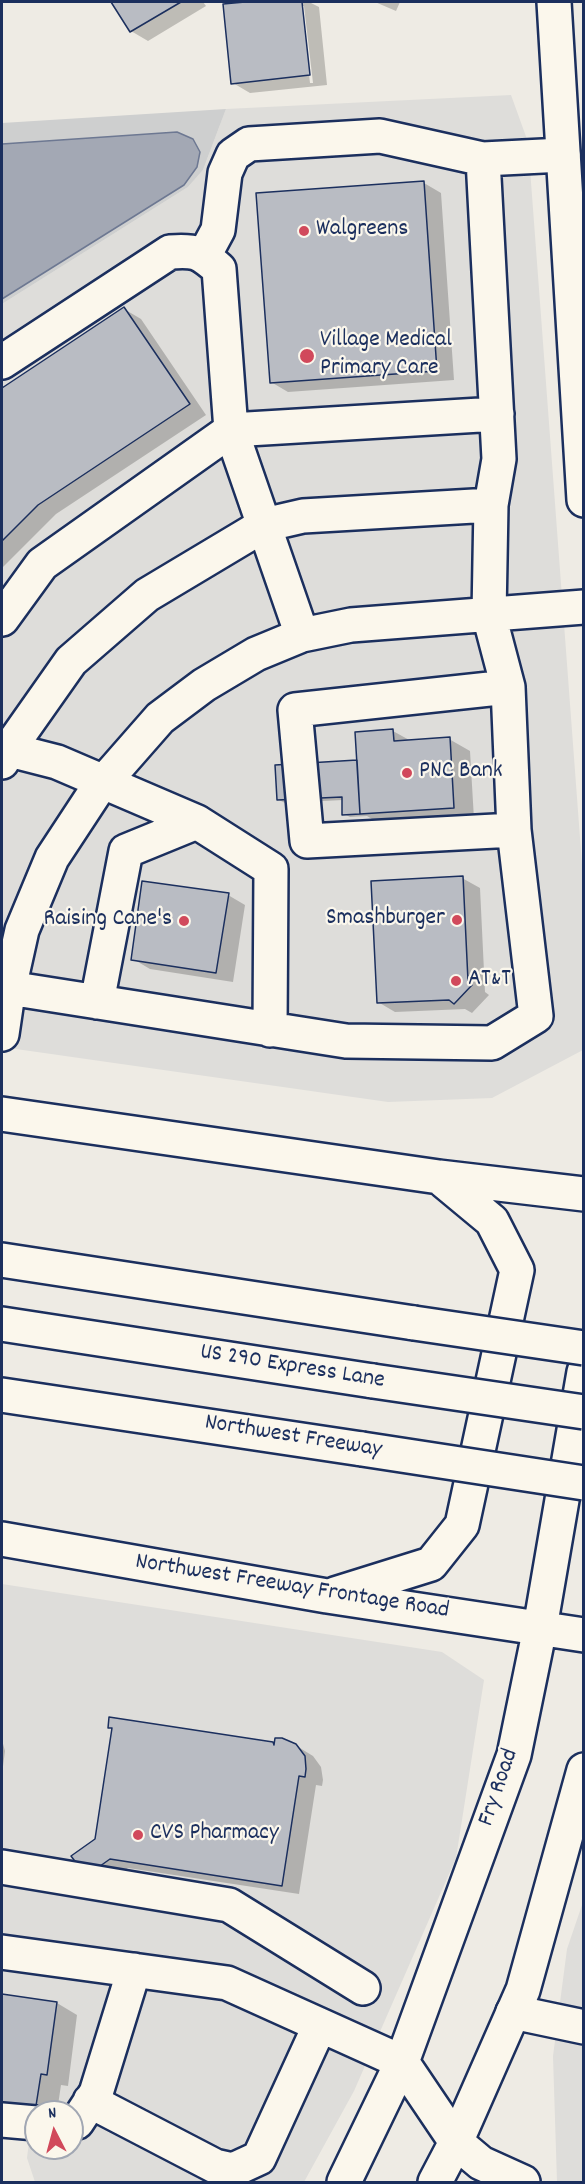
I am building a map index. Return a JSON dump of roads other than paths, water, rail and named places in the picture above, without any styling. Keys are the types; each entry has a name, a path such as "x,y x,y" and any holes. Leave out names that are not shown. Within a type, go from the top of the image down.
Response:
{"main road":[{"path":"554,2 584,500"},
{"path":"204,256 218,230 225,173 233,155 249,144 380,136 483,159 563,155"},
{"path":"9,988 346,1041 492,1043 536,1016 514,830 508,687 489,615 491,505 499,459 483,159"},
{"path":"2,362 170,252 190,250 204,256 219,269 231,429 302,635"},
{"path":"2,620 42,564 231,429 497,414"},
{"path":"270,1030 271,869 197,822 57,762 4,753 71,661 121,617 147,595 264,525 303,516 491,505"},
{"path":"2,1034 9,988 22,930 52,858 103,783 160,718 204,685 256,654 302,635 351,625 584,607"},
{"path":"508,687 295,710 307,841 514,830"},
{"path":"97,1002 126,851 197,822"},
{"path":"2,1114 439,1177 584,1194"},
{"path":"327,1596 431,1564 462,1525 517,1270 492,1221 439,1177"},
{"path":"2,1260 584,1348"},
{"name":"US 290 Express Lane","path":"2,1324 584,1412"},
{"name":"Fry Road","path":"344,2182 402,2062 514,1755 540,1628 584,1372"},
{"name":"Northwest Freeway","path":"2,1395 584,1483"},
{"name":"Northwest Freeway Frontage Road","path":"2,1539 327,1596 584,1635"},
{"path":"435,2182 456,2142 526,1979 584,1770"},
{"path":"2,1867 229,1905 363,1988"},
{"path":"2,1952 227,1983 402,2062 456,2142 482,2163 523,2182"},
{"path":"84,2108 96,2093 135,1970"},
{"path":"513,2012 584,2027"},
{"path":"84,2113 215,2166 233,2170 259,2158 320,2025"},
{"path":"2,2120 24,2122"}],"place":[{"name":"Walgreens","path":"304,231"},
{"name":"Village Medical Primary Care","path":"307,356"},
{"name":"PNC Bank","path":"407,773"},
{"name":"Smashburger","path":"457,920"},
{"name":"Raising Cane's","path":"184,921"},
{"name":"AT&T","path":"456,981"},
{"name":"CVS Pharmacy","path":"138,1835"}]}
